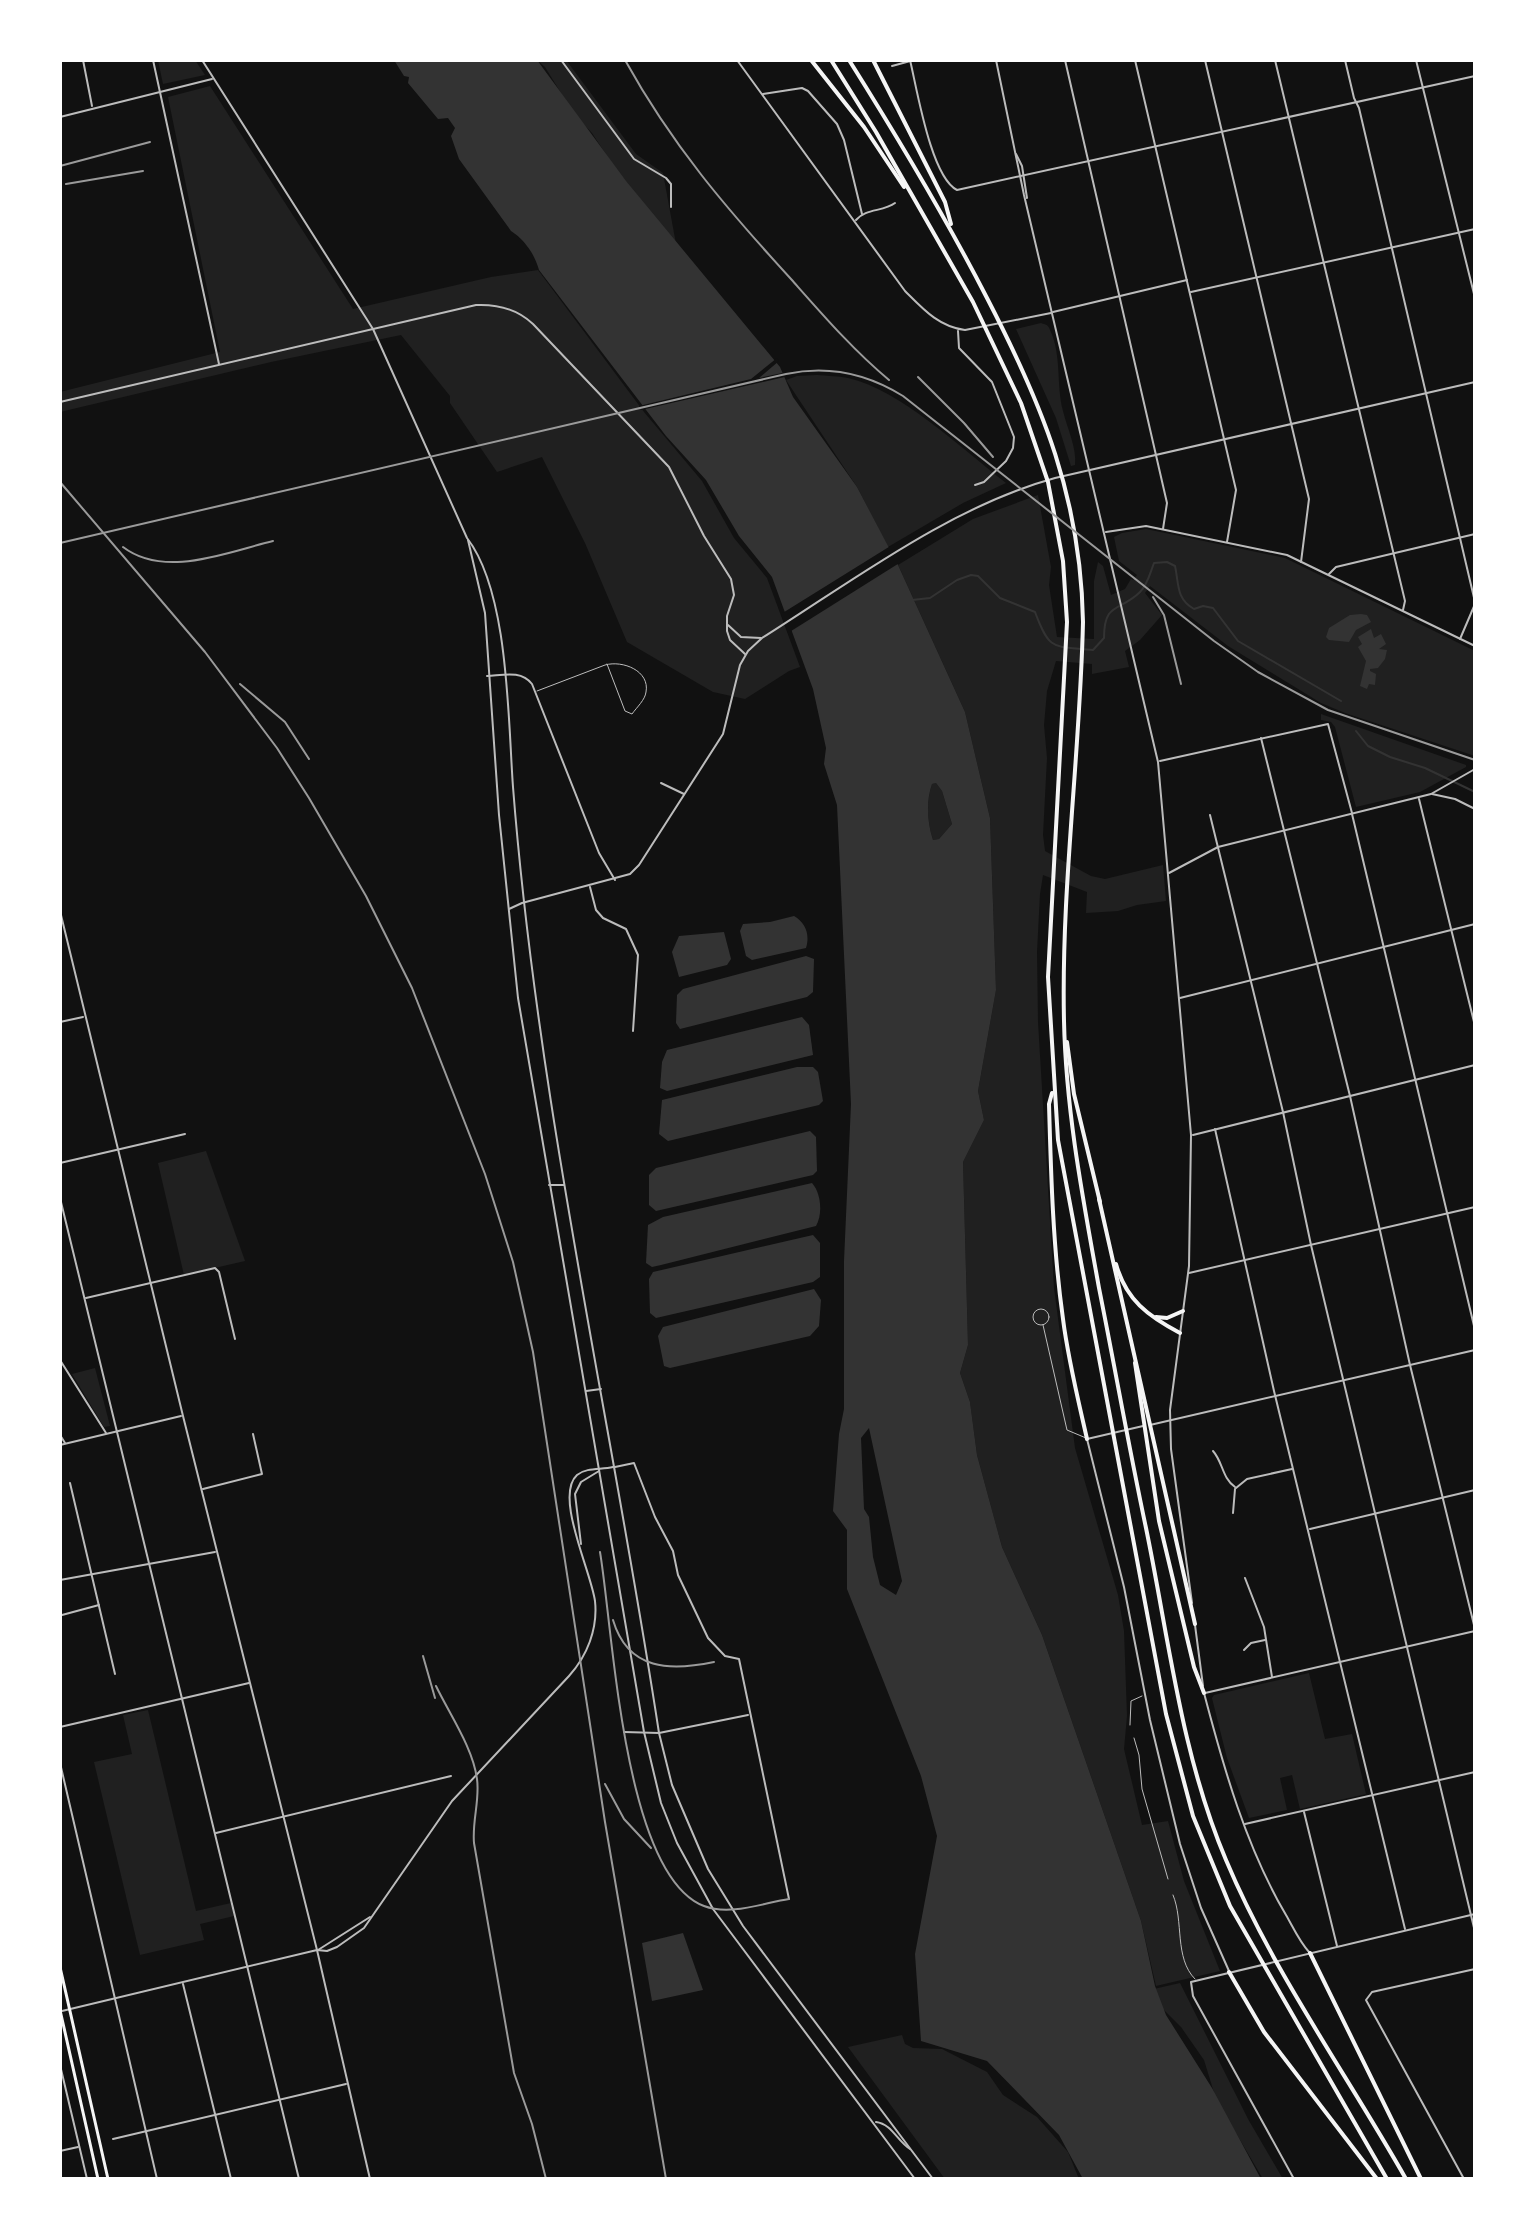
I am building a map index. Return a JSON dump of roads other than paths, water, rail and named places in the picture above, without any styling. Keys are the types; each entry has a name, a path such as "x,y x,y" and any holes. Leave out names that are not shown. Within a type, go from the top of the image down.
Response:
{"highway":[{"path":"811,60 877,145 928,221"},
{"path":"831,60 928,221 989,335 1036,441 1051,492 1067,602 1048,977 1053,1087 1067,1195 1166,1714 1183,1784 1205,1849 1238,1923 1387,2179"},
{"path":"849,60 954,234 1028,378 1063,478 1076,538 1082,601 1067,884 1064,1009 1068,1097 1078,1172 1181,1711 1197,1780 1223,1853 1253,1917 1406,2179"},
{"path":"873,60 945,202 954,234"},
{"path":"1064,1009 1072,1085 1195,1624"},
{"path":"1053,1087 1049,1104 1058,1281 1067,1349 1087,1439"},
{"path":"1099,1199 1124,1287 1135,1303 1180,1333"},
{"path":"1151,1315 1163,1319 1183,1311"},
{"path":"1128,1327 1159,1521 1194,1667 1204,1693"},
{"path":"1310,1953 1421,2179"},
{"path":"1229,1972 1269,2039 1377,2179"}],"main road":[{"path":"60,1967 108,2179"},
{"path":"60,2011 98,2179"}],"street":[{"path":"83,60 93,108"},
{"path":"153,60 219,365"},
{"path":"202,60 373,329 467,538 485,613 487,676 518,998 644,1732 661,1803 677,1843 708,1901 915,2179"},
{"path":"561,60 634,159 671,184 671,207"},
{"path":"737,60 905,291 931,316 958,329 974,330 1187,280"},
{"path":"892,66 912,60 930,144 953,189 961,190 1475,76"},
{"path":"994,60 1158,762 1191,1135 1188,1273 1170,1420 1171,1449 1204,1693 1221,1759 1243,1824 1270,1888 1310,1953"},
{"path":"1065,60 1157,455 1167,503 1163,529"},
{"path":"1135,60 1236,490 1227,542"},
{"path":"1205,60 1309,499 1301,562"},
{"path":"1275,60 1405,601 1403,611"},
{"path":"1345,60 1475,603 1460,639"},
{"path":"1416,60 1475,298"},
{"path":"60,117 213,78"},
{"path":"762,95 795,87 808,91 841,132 862,214"},
{"path":"855,221 862,214 889,208 895,203"},
{"path":"1189,292 1475,229"},
{"path":"60,402 476,305 507,307 525,317 669,467 704,536 731,579 734,595 726,624 730,640 746,654"},
{"path":"958,329 959,348 992,382 1014,437 1012,451 1006,461 984,482 975,485"},
{"path":"508,909 615,880 635,869 725,730 738,671 746,654 762,638 970,509 1016,489 1074,473 1475,382"},
{"path":"1105,533 1137,526 1163,529 1278,553 1475,646"},
{"path":"1328,575 1336,567 1475,534"},
{"path":"467,538 492,595 501,635 522,903 544,1063 659,1733 672,1785 708,1869 743,1926 933,2179"},
{"path":"726,624 741,637 762,638"},
{"path":"487,676 525,677 535,691 599,853 615,880"},
{"path":"1158,762 1328,724 1385,947 1475,1330"},
{"path":"1204,1693 1475,1630 1410,1365 1350,1096 1261,738"},
{"path":"1168,873 1218,847 1431,794 1475,769"},
{"path":"661,783 684,794"},
{"path":"1431,794 1455,799 1475,809"},
{"path":"1419,797 1475,1026"},
{"path":"1210,815 1283,1112 1311,1245 1475,1932"},
{"path":"590,885 599,915 626,929 638,955 633,1031"},
{"path":"60,911 317,1950 370,2179"},
{"path":"1179,998 1475,924"},
{"path":"60,1022 84,1016"},
{"path":"1191,1135 1475,1065"},
{"path":"1215,1129 1275,1396 1405,1931"},
{"path":"60,1163 185,1134"},
{"path":"549,1185 566,1185"},
{"path":"60,1198 299,2179"},
{"path":"1188,1273 1475,1207"},
{"path":"84,1299 215,1268 219,1272 235,1339"},
{"path":"1229,1972 1184,1859 1145,1695 1124,1587 1087,1439 1475,1350"},
{"path":"60,1360 106,1434"},
{"path":"586,1392 601,1389"},
{"path":"60,1445 183,1416"},
{"path":"201,1489 262,1474 253,1434"},
{"path":"60,1435 65,1443"},
{"path":"1213,1451 1220,1458 1227,1481 1236,1488"},
{"path":"317,1950 327,1951 364,1928 445,1811 575,1669 590,1643 595,1612 568,1491 577,1475 586,1470 634,1463 655,1517 673,1551 678,1575 708,1638 725,1656 739,1659 789,1899"},
{"path":"1233,1513 1232,1498 1236,1488 1247,1479 1294,1469"},
{"path":"581,1546 575,1494 581,1482 600,1470"},
{"path":"70,1483 115,1674"},
{"path":"1308,1529 1475,1490"},
{"path":"60,1580 217,1552"},
{"path":"1245,1578 1266,1639 1272,1678"},
{"path":"62,1615 100,1605"},
{"path":"1244,1650 1251,1643 1266,1639"},
{"path":"60,1727 250,1683"},
{"path":"624,1732 659,1733 749,1715"},
{"path":"60,1763 157,2179"},
{"path":"1243,1824 1475,1772"},
{"path":"216,1833 451,1776"},
{"path":"1304,1811 1337,1946"},
{"path":"60,2011 317,1950 347,1934 374,1914"},
{"path":"1294,2179 1191,1993 1190,1986 1195,1979 1473,1914"},
{"path":"1464,2179 1366,2000 1372,1992 1475,1969"},
{"path":"183,1983 231,2179"},
{"path":"60,2065 87,2179"},
{"path":"113,2139 347,2084"},
{"path":"873,2122 886,2125 911,2149"},
{"path":"60,2151 79,2147"}],"lane":[{"path":"535,691 607,664 622,662 646,681 646,695 632,714 625,711 607,664"},
{"path":"1043,1325 1067,1430 1087,1439"},
{"path":"1130,1725 1131,1701 1145,1695"},
{"path":"1134,1738 1139,1752 1142,1789 1168,1879"},
{"path":"1173,1895 1179,1913 1186,1968 1195,1979"}],"waterway":[{"path":"912,600 930,598 957,580 978,576 1000,598 1035,612 1049,641 1061,647 1093,650 1104,638 1110,612 1140,592 1154,563 1167,562 1175,566 1179,590 1188,605 1194,609 1203,606 1213,608 1238,641 1341,701"},
{"path":"1356,731 1368,746 1475,792"}],"railway":[{"path":"625,60 681,148 722,201 838,331 889,380"},
{"path":"60,166 150,142"},
{"path":"66,184 143,171"},
{"path":"60,543 786,374 817,370 846,373 875,382 903,396 1214,641 1258,672 1328,710 1475,760"},
{"path":"918,377 993,457"},
{"path":"60,482 205,652 277,748 309,798 366,896 412,988 485,1174 513,1262 533,1352 605,1822 666,2179"},
{"path":"123,547 140,556 177,562 216,556 273,541"},
{"path":"1153,597 1164,615 1181,684"},
{"path":"240,684 285,722 309,759"},
{"path":"600,1552 626,1746 655,1848 677,1885 704,1906 725,1910 789,1899"},
{"path":"613,1620 629,1649 653,1664 682,1666 714,1662"},
{"path":"423,1656 435,1698"},
{"path":"436,1686 475,1767 478,1787 474,1843 514,2073 532,2124 546,2179"},
{"path":"605,1784 624,1819 651,1848"}]}
